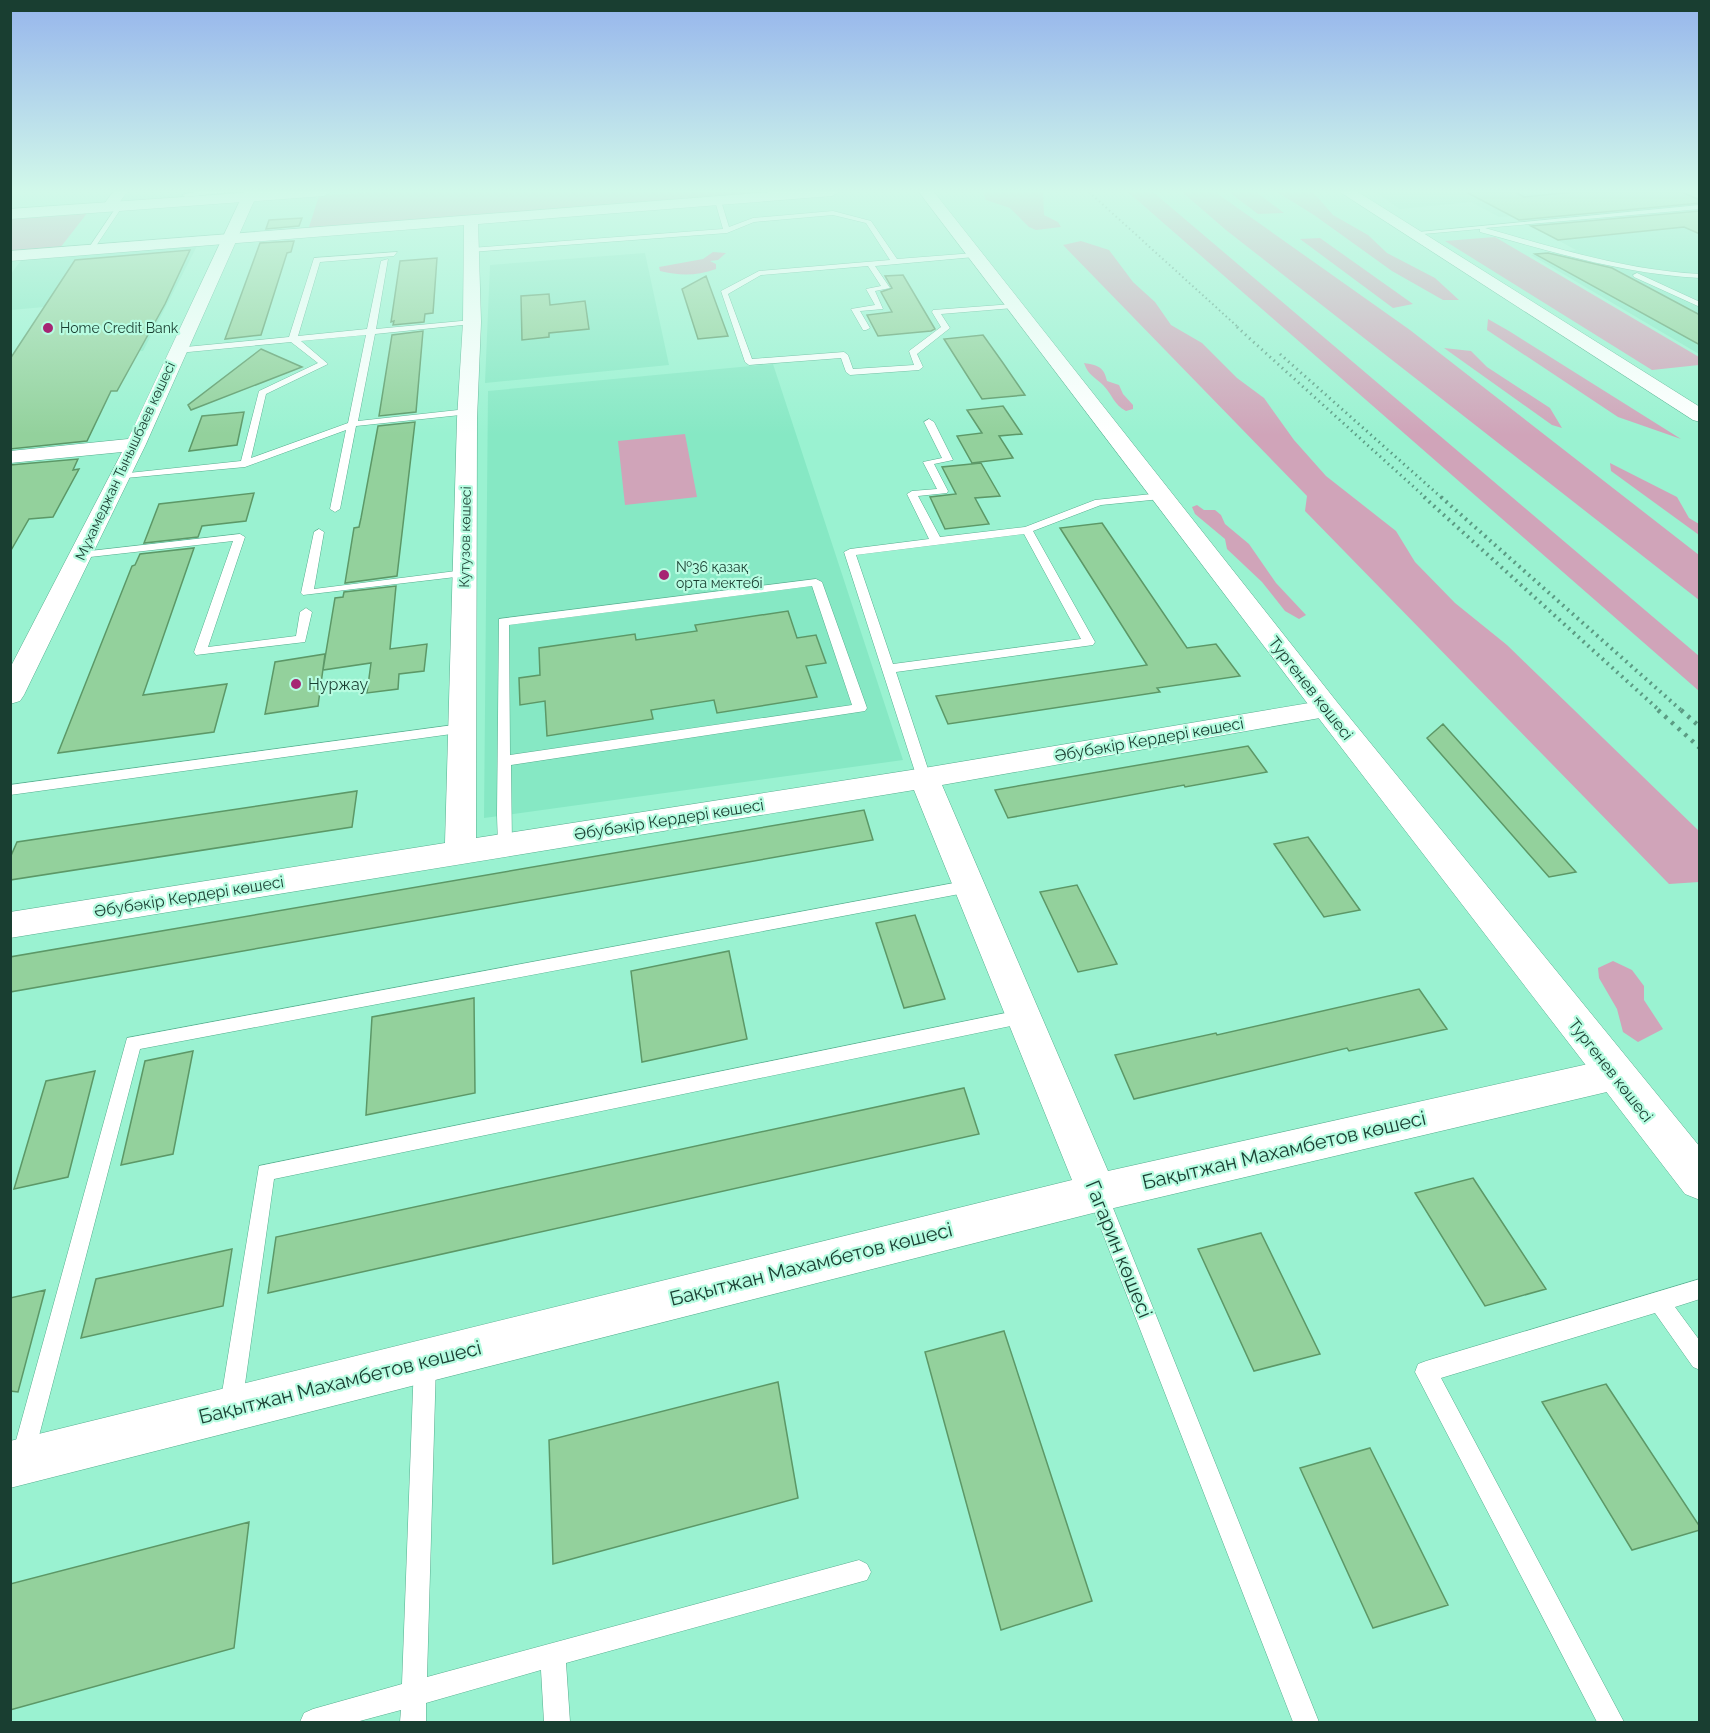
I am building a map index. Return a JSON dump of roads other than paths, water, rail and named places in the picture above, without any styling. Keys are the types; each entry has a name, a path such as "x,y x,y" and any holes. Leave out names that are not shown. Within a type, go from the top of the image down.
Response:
{"main road":[{"name":"Тургенев көшесі","path":"988,273 1327,709 1700,1180"},
{"path":"1476,273 1700,416"}],"street":[{"name":"Мұхамеджан Тынышбаев көшесі","path":"10,694 136,444 212,273"},
{"name":"Кутузов көшесі","path":"460,854 471,273"},
{"path":"10,457 136,444"},
{"name":"Әбубәкір Кердері көшесі","path":"10,925 924,778 1327,709"},
{"name":"Гагарин көшесі","path":"924,778 1097,1193"},
{"name":"Бақытжан Махамбетов көшесі","path":"16,1463 1097,1193 1615,1075"}],"lane":[{"path":"293,339 313,273"},
{"path":"335,509 384,273"},
{"path":"761,273 724,293 749,362 843,355 850,372 919,367 912,353 946,328 936,312 1014,306"},
{"path":"866,328 855,309 880,307 870,289 886,288 876,273"},
{"path":"1633,273 1700,305"},
{"path":"1654,273 1700,276"},
{"path":"177,350 472,322"},
{"path":"245,464 262,393 324,364 293,339"},
{"path":"119,477 245,464 353,424 467,412"},
{"path":"928,422 948,460 928,462 943,491 912,494 936,542"},
{"path":"924,778 850,552 1027,530 1099,502 1161,496"},
{"path":"888,669 1089,642 1027,530"},
{"path":"319,532 307,593 464,573"},
{"path":"81,555 240,537 200,652 301,639 306,612"},
{"path":"504,761 860,708 816,582 502,622 505,846"},
{"path":"10,790 461,729"},
{"path":"16,1463 133,1043 970,886"},
{"path":"230,1410 266,1172 1025,1016"},
{"name":"Гагарин көшесі","path":"1097,1193 1306,1722"},
{"path":"1611,1722 1426,1372 1700,1289"},
{"path":"1659,1301 1700,1360"},
{"path":"413,1722 425,1361"},
{"path":"313,1722 553,1654 859,1572"},
{"path":"553,1654 557,1722"}],"railway":[{"path":"1178,273 1239,328"},
{"path":"1237,327 1426,498"},
{"path":"1280,354 1442,498"},
{"path":"1424,497 1660,711"},
{"path":"1441,497 1682,711"},
{"path":"1658,710 1700,748"},
{"path":"1681,710 1700,727"}],"place":[{"name":"Home Credit Bank","path":"48,328"},
{"name":"№36 қазақ орта мектебі","path":"664,575"},
{"name":"Нуржау","path":"296,684"}]}
